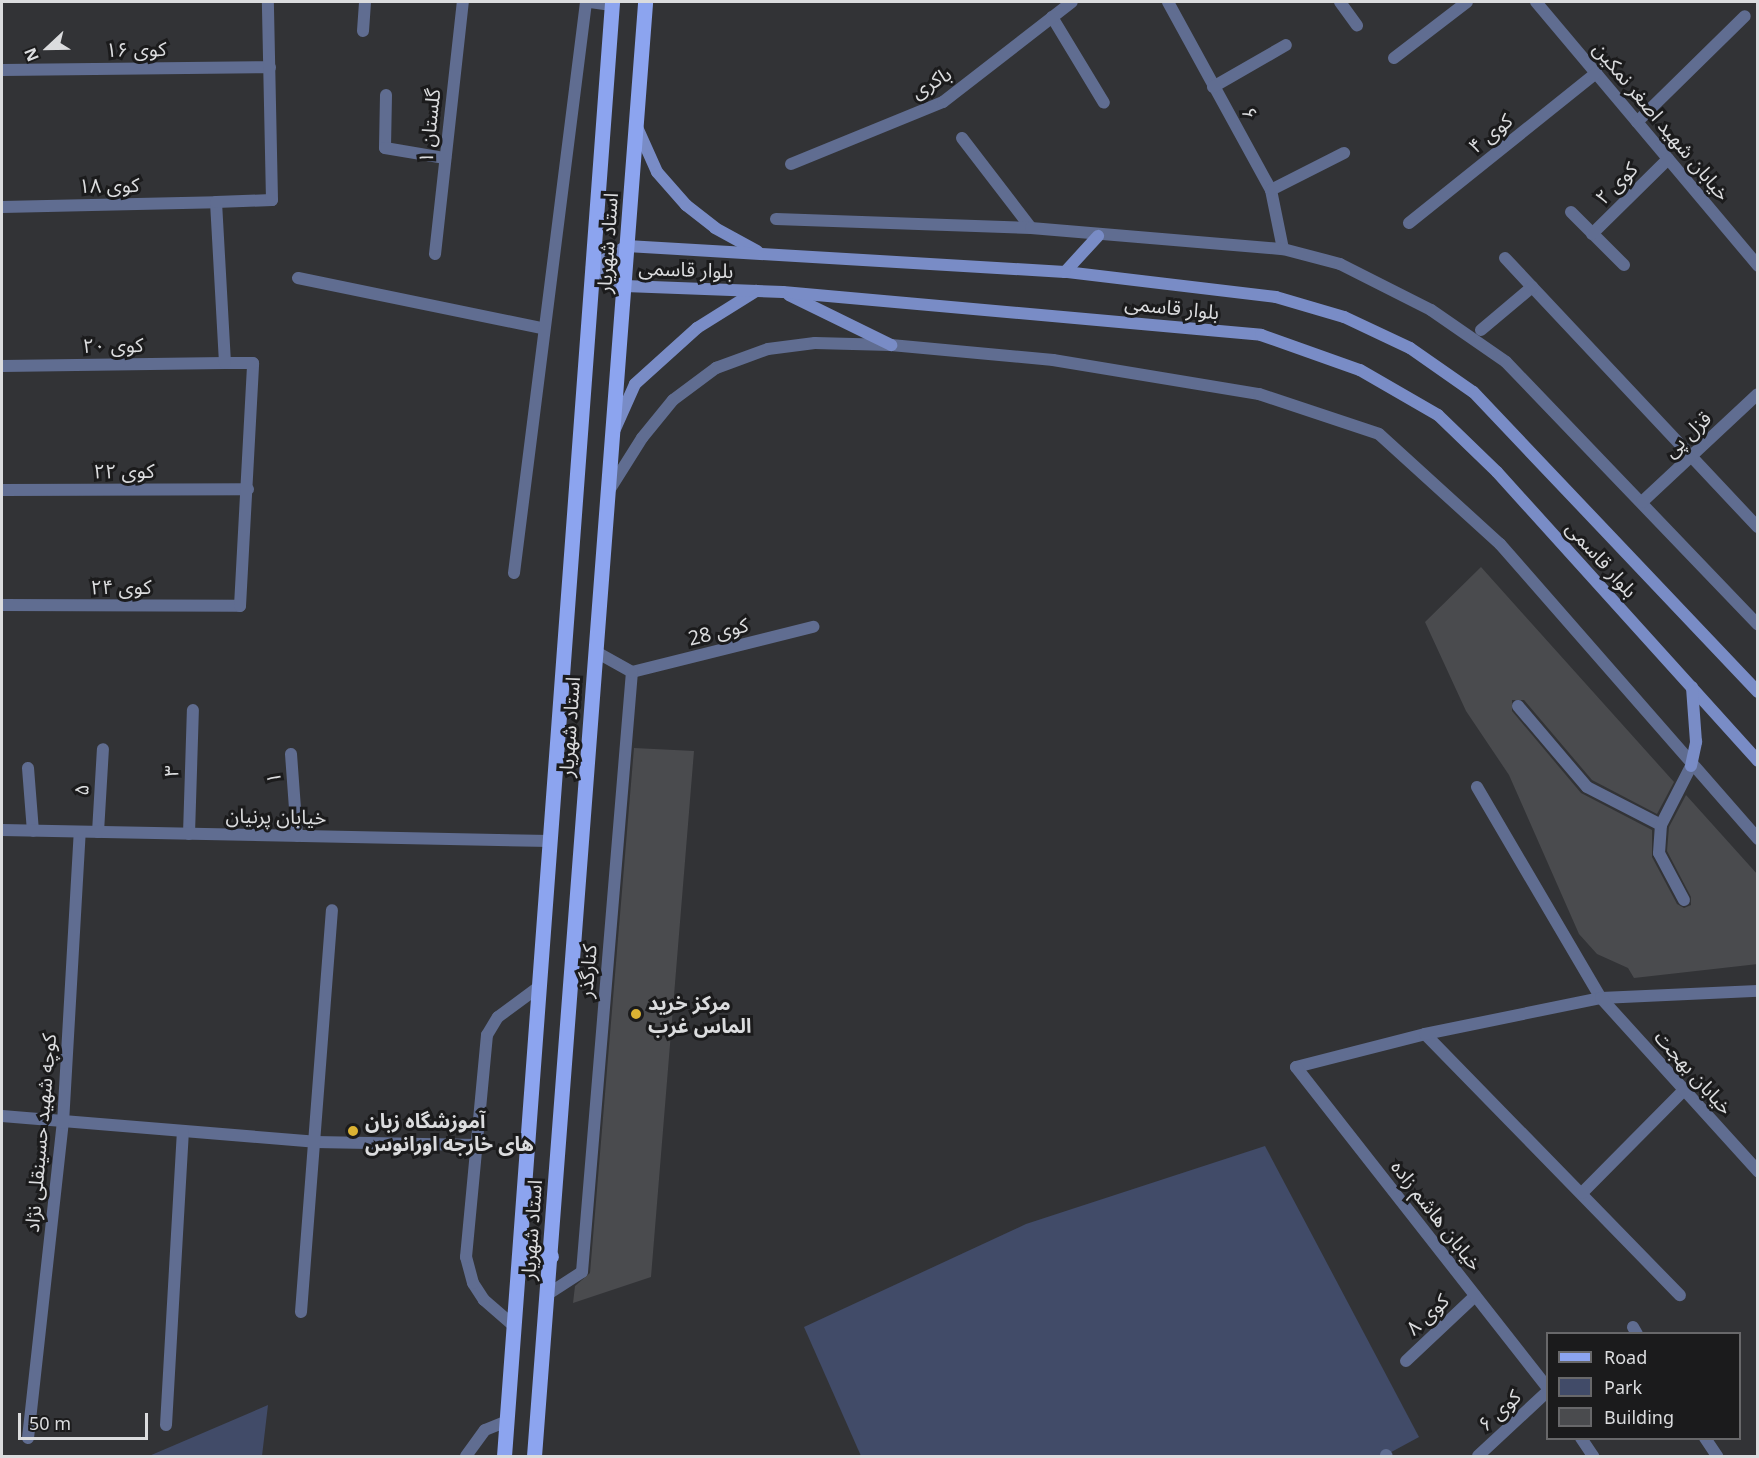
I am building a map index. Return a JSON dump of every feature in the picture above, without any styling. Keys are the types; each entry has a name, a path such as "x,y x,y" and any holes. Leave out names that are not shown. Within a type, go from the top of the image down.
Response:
{"main road":[{"name":"استاد شهریار","path":"534,1456 645,2"},
{"name":"استاد شهریار","path":"504,1456 612,3"},
{"path":"635,123 657,172 686,205 714,228 760,254"},
{"path":"1065,272 1098,236"},
{"name":"بلوار قاسمی","path":"1758,692 1473,392 1410,348 1344,317 1276,297 1065,272 627,246 592,267 625,286 783,292 1262,335 1360,370 1438,415 1497,472 1758,760"},
{"path":"613,433 635,384 696,328 756,291"},
{"path":"783,292 891,345"},
{"path":"1690,766 1696,742 1692,687"},
{"path":"520,1254 551,1256"}],"street":[{"path":"268,2 270,67"},
{"path":"363,31 365,2"},
{"name":"۱ گلستان","path":"435,254 463,2"},
{"path":"514,573 542,328 586,2"},
{"path":"590,2 612,3"},
{"name":"باکری","path":"791,164 943,102 1072,2"},
{"name":"۶","path":"1168,2 1271,190 1283,249"},
{"path":"1340,2 1357,25"},
{"path":"1394,58 1467,2"},
{"name":"خیابان شهید اصغر نمکین","path":"1536,2 1758,266"},
{"path":"1637,122 1745,16"},
{"path":"1052,17 1104,103"},
{"path":"1213,87 1286,45"},
{"name":"کوی ۱۶","path":"2,70 270,67"},
{"name":"کوی ۱۸","path":"2,207 272,200 270,67"},
{"name":"کوی ۴","path":"1409,223 1596,73"},
{"path":"386,95 385,148 446,158"},
{"path":"962,138 1031,228"},
{"path":"1271,190 1344,153"},
{"name":"کوی ۲","path":"1592,234 1668,159"},
{"path":"216,202 225,363"},
{"path":"1571,212 1624,266"},
{"path":"776,219 1031,228 1098,236 1283,249 1340,264 1431,310 1506,362 1758,625"},
{"path":"1505,258 1689,458 1758,527"},
{"path":"298,278 542,328"},
{"path":"1481,330 1532,286"},
{"path":"608,492 642,438 673,400 716,368 768,349 815,343 891,345 1053,360 1259,393 1379,434 1500,544 1690,766 1758,839"},
{"name":"کوی ۲۰","path":"2,366 253,363 248,489"},
{"name":"قزل پی","path":"1642,502 1758,394"},
{"name":"کوی ۲۲","path":"2,490 248,489"},
{"name":"کوی ۲۴","path":"2,605 240,606 248,489"},
{"name":"کوی 28","path":"632,672 813,627"},
{"path":"596,652 632,672"},
{"name":"کنارگذر","path":"548,1294 582,1272 632,672"},
{"path":"1518,706 1587,787 1661,825"},
{"name":"۳","path":"189,834 193,710"},
{"name":"۵","path":"98,832 103,749"},
{"name":"۱","path":"291,754 297,836"},
{"path":"1684,900 1659,853 1661,825 1690,766"},
{"path":"28,768 33,831"},
{"name":"خیابان بهجت","path":"1477,787 1601,998 1758,1171"},
{"name":"خیابان پرنیان","path":"2,830 550,841"},
{"name":"کوچه شهید حسینقلی نژاد","path":"28,1438 63,1123 80,832"},
{"path":"301,1312 332,910"},
{"path":"514,1326 484,1300 473,1283 466,1257 487,1035 498,1017 540,986"},
{"path":"1425,1034 1601,998 1758,991"},
{"path":"1425,1034 1680,1295"},
{"name":"خیابان هاشم زاده","path":"1425,1034 1296,1067 1546,1387"},
{"path":"1582,1193 1684,1090"},
{"path":"2,1116 63,1123 315,1142 477,1145"},
{"path":"166,1425 183,1132"},
{"name":"کوی ۸","path":"1406,1361 1475,1296"},
{"name":"کوی ۶","path":"1478,1456 1546,1392"},
{"path":"466,1456 485,1430 507,1421"},
{"path":"1582,1440 1593,1456"},
{"path":"1706,1440 1717,1456"}],"green space":[{"path":"1265,1146 1419,1437 1384,1456 861,1456 804,1327 1026,1224"},
{"path":"268,1405 262,1456 149,1456"}],"building":[{"path":"1481,567 1674,782 1657,814 1592,780 1524,700 1512,700 1512,711 1581,793 1652,830 1652,857 1677,904 1684,908 1691,905 1691,897 1667,851 1669,827 1686,795 1758,875 1758,964 1634,978 1628,968 1597,954 1579,934 1509,775 1466,711 1425,622"},
{"name":"مرکز خرید الماس غرب","path":"634,748 694,751 651,1277 573,1303 575,1286 590,1273"}],"place":[{"name":"مرکز خرید الماس غرب","path":"636,1014"},
{"name":"آموزشگاه زبان های خارجه اورانوس","path":"353,1131"}]}
